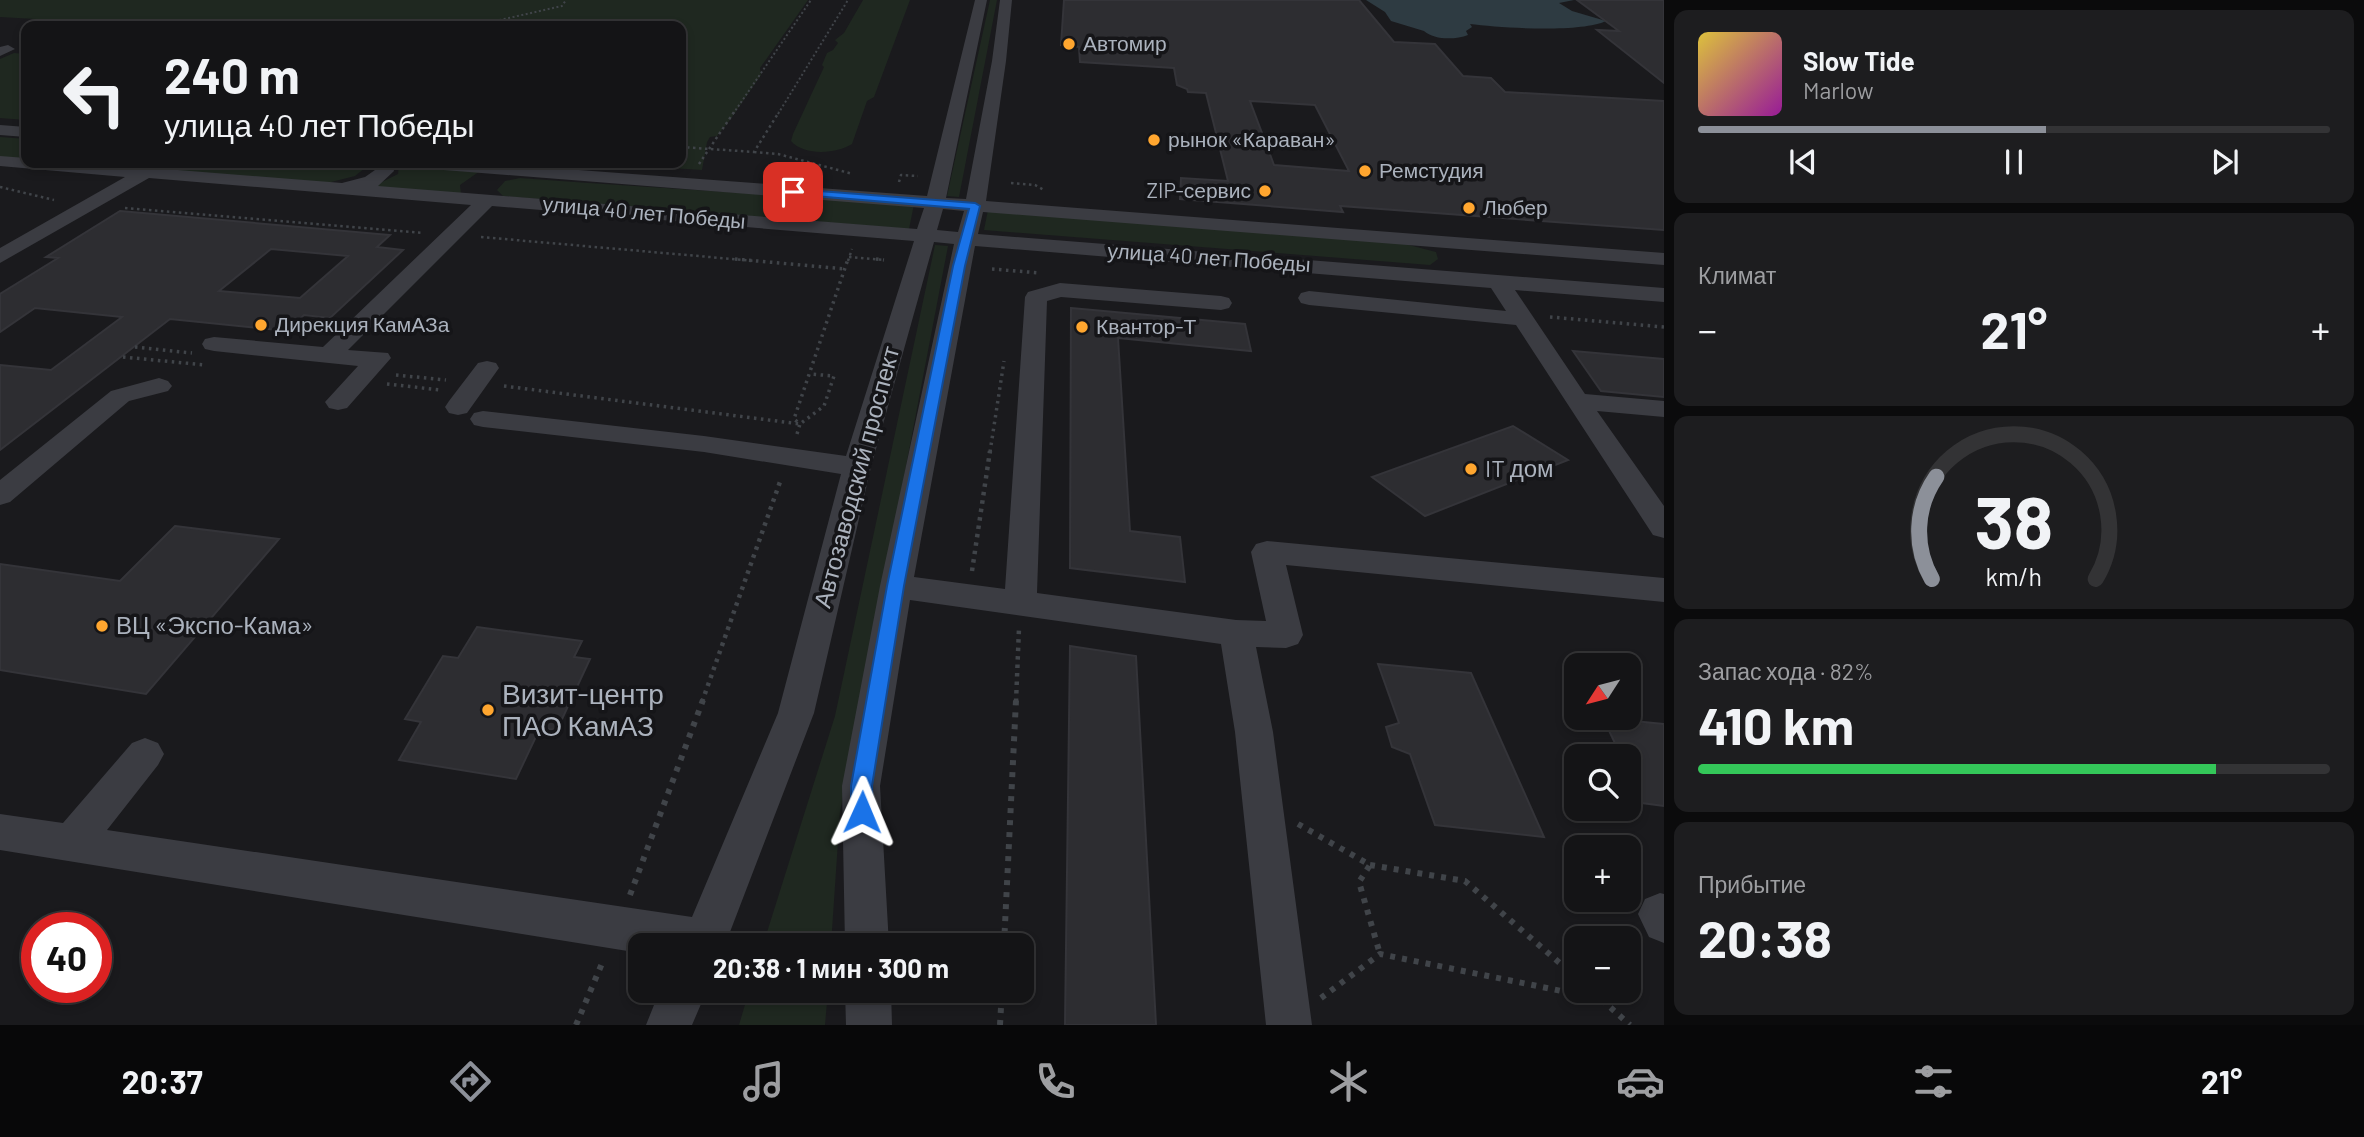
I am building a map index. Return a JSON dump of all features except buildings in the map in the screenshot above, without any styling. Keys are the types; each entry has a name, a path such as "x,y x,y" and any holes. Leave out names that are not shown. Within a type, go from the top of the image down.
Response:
{"street":[{"name":"Автозаводский проспект","path":"708,933 796,713 857,467 935,203 981,0"},
{"name":"Автозаводский проспект","path":"867,933 861,786 896,586 975,206 999,61 1006,0"},
{"path":"0,130 21,132"},
{"name":"улица 40 лет Победы","path":"0,161 21,163"},
{"name":"улица 40 лет Победы","path":"85,168 1664,294"},
{"path":"299,186 359,186 381,177 385,168"},
{"name":"улица 40 лет Победы","path":"485,168 1662,258"},
{"path":"510,202 474,195 474,189 480,183 502,173 539,172"},
{"path":"0,257 145,173"},
{"path":"328,355 486,201"},
{"path":"1388,237 1440,249 1455,259 1457,269 1405,274"},
{"path":"1662,258 1633,265 1625,271 1636,282 1664,294"},
{"path":"1498,281 1521,319 1664,528"},
{"path":"1020,602 1036,297 1060,290 1221,303"},
{"path":"1309,299 1521,319"},
{"path":"214,344 378,359 338,402"},
{"path":"458,407 487,368"},
{"path":"0,495 120,396 159,386"},
{"path":"1577,401 1664,409"},
{"path":"78,406 105,409"},
{"path":"483,419 704,444 788,459 857,467"},
{"path":"896,586 1236,633 1286,635 1267,552 1664,590"},
{"path":"1236,633 1254,732 1289,1024"},
{"path":"71,844 145,754"},
{"path":"0,832 650,933"},
{"path":"1664,915 1660,914 1664,922"},
{"path":"670,1025 679,1003"},
{"path":"868,1003 869,1025"}],"path":[{"path":"495,21 562,6 566,0"},
{"path":"696,167 811,0"},
{"path":"754,152 848,0"},
{"path":"686,147 778,154 858,175"},
{"path":"800,424 794,419 854,244"},
{"path":"849,257 884,260"},
{"path":"992,269 1044,273 1045,279"},
{"path":"1521,319 1544,317 1664,327"},
{"path":"968,596 1004,357"},
{"path":"576,1025 618,927 712,676 800,424 824,406 834,376 810,374"},
{"path":"1005,933 1020,602"},
{"path":"1263,817 1290,819 1370,865 1465,881 1564,967"},
{"path":"1370,865 1359,882 1380,954"},
{"path":"1289,1024 1380,954 1564,991"},
{"path":"1000,1025 1001,1003"},
{"path":"1605,1003 1630,1025"}],"shaded area":[{"path":"0,0 808,0 760,68 761,75 730,120 717,136 710,137 702,170 671,168 686,168 686,21 71,21 0,17"},
{"path":"863,0 910,0 874,97 867,101 852,144 838,150 820,152 804,149 791,141 793,134 824,67 822,65 827,53 838,43 835,40 844,33"},
{"path":"990,0 997,0 959,197 947,196"},
{"path":"1366,0 1574,0 1559,3 1572,11 1606,21 1594,25 1560,28 1470,24 1472,27 1466,31 1468,35 1445,38 1391,21 1385,12"},
{"path":"14,53 21,54 21,120 0,118 0,59"},
{"path":"0,137 21,139 21,160 0,158"},
{"path":"111,168 365,168 355,176 331,182 276,182"},
{"path":"399,168 480,171 460,185 461,194 372,187 398,174"},
{"path":"520,178 914,204 909,229 503,196 497,190 505,181"},
{"path":"988,210 1401,243 1436,252 1438,259 1430,265 984,230"},
{"path":"935,245 948,246 840,812 832,933 767,933 835,716"},
{"path":"745,1003 827,1003 825,1025 739,1025"}],"place":[{"name":"Автомир","path":"1069,44"},
{"name":"рынок «Караван»","path":"1154,140"},
{"name":"Ремстудия","path":"1365,171"},
{"name":"ZIP-сервис","path":"1265,191"},
{"name":"Любер","path":"1469,208"},
{"name":"Дирекция КамАЗа","path":"261,325"},
{"name":"Квантор-Т","path":"1082,327"},
{"name":"IT дом","path":"1471,469"},
{"name":"ВЦ «Экспо-Кама»","path":"102,626"},
{"name":"Визит-центр ПАО КамАЗ","path":"488,710"}],"route":[{"path":"793,192 975,206 959,266 896,586 861,786 862,812"}]}
